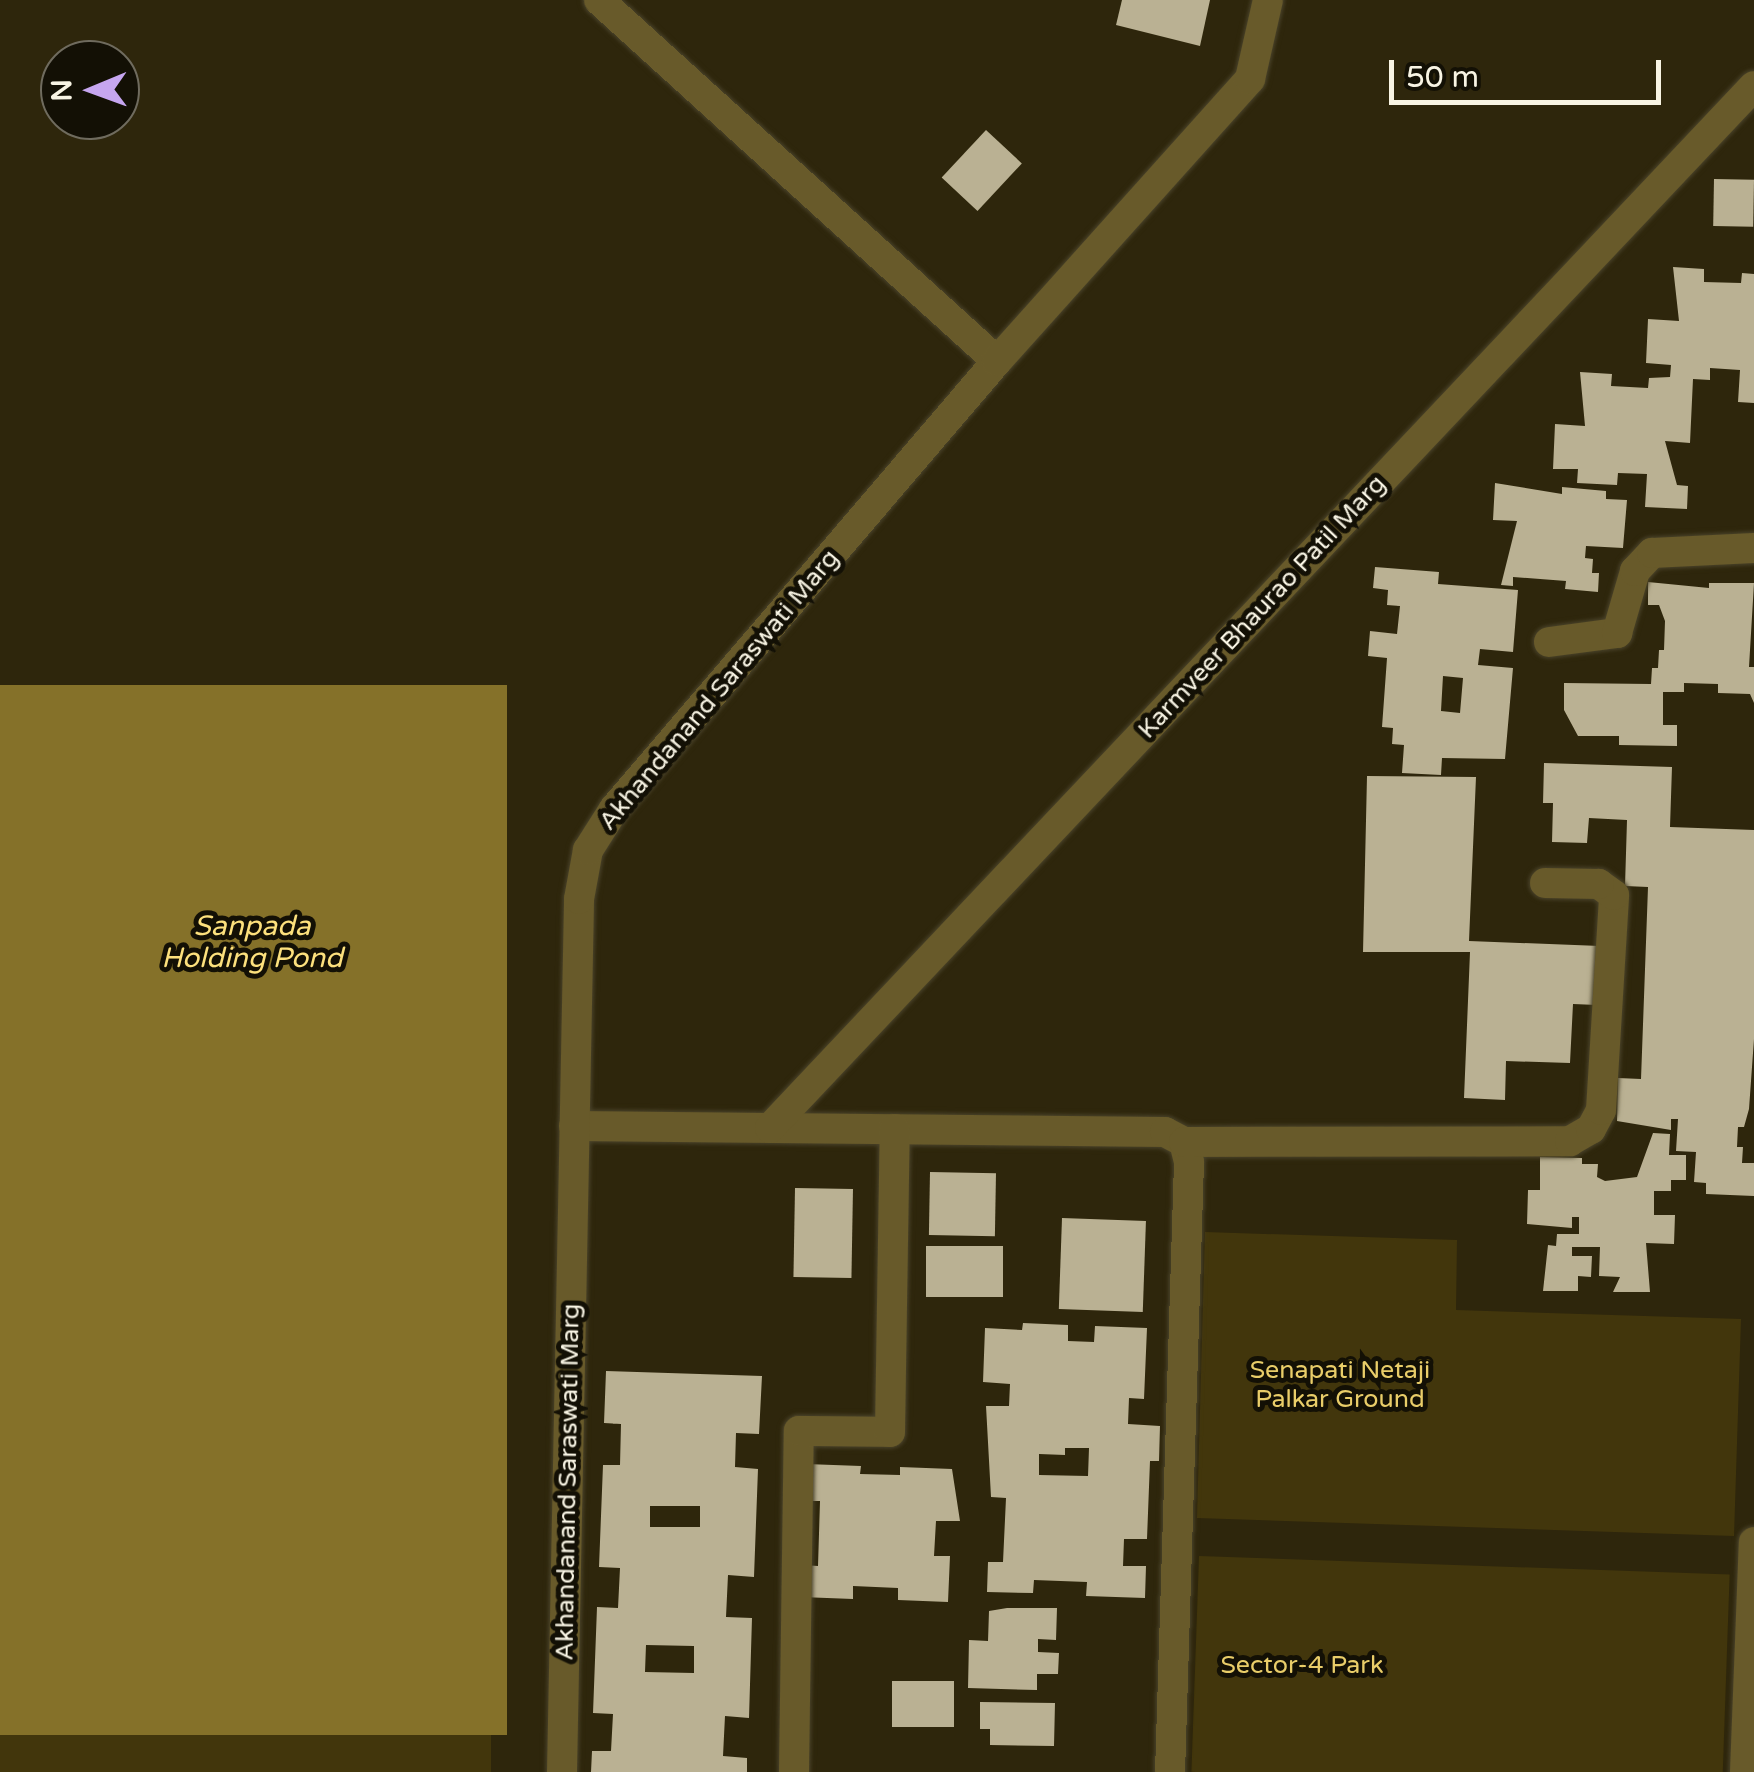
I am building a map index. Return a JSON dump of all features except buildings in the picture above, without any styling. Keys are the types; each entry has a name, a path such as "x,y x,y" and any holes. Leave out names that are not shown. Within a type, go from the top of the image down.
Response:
{"street":[{"path":"599,0 998,361"},
{"name":"Akhandanand Saraswati Marg","path":"562,1772 579,899 588,850 614,810 998,361 1250,78 1268,0"},
{"name":"Karmveer Bhaurao Patil Marg","path":"770,1128 1754,86"},
{"path":"1550,642 1617,633 1635,571 1652,554 1754,548"},
{"path":"574,1126 1165,1132 1184,1142 1570,1140 1590,1129 1601,1110 1614,894 1600,884 1544,882"},
{"path":"794,1772 799,1431 890,1432 894,1130"},
{"path":"1170,1772 1189,1162 1184,1142"},
{"path":"1745,1772 1754,1542"}],"green space":[{"name":"Senapati Netaji Palkar Ground","path":"1205,1232 1457,1240 1456,1310 1741,1319 1734,1536 1197,1518"},
{"name":"Sector-4 Park","path":"1199,1556 1730,1575 1723,1772 1191,1772"},
{"path":"0,1735 491,1735 491,1772 0,1772"}],"water":[{"name":"Sanpada Holding Pond","path":"0,685 507,685 507,1735 0,1735"}]}
